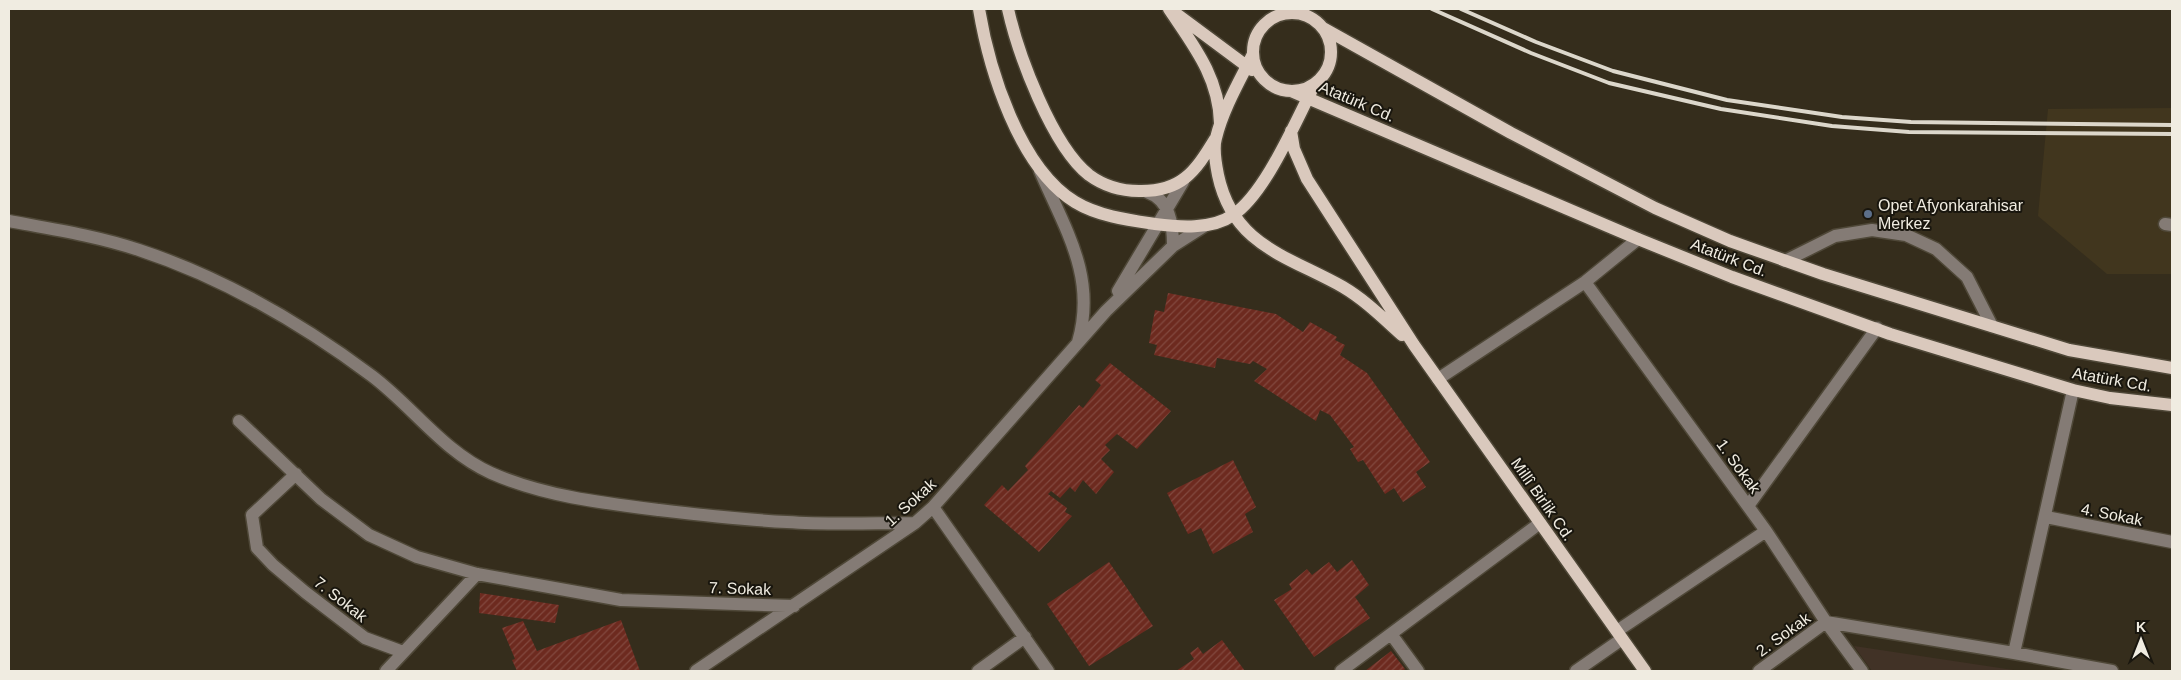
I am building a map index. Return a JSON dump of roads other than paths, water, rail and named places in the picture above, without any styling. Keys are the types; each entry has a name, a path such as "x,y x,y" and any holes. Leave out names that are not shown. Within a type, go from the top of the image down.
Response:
{"main road":[{"path":"979,9 999,85 1013,120 1038,166 1061,192 1088,209 1123,218 1165,225 1208,224 1232,216 1247,202 1262,183 1315,84 1324,75 1332,52 1330,40 1323,28 1313,18 1296,11 1275,16 1264,24 1256,34 1253,54 1218,133 1203,159 1183,182 1161,190 1147,192 1114,189 1089,175 1076,163 1051,122 1019,49 1008,9"},
{"path":"1169,9 1246,67 1278,88 1291,91 1315,84"},
{"path":"1169,9 1208,69 1218,97 1217,172 1221,191 1232,216"},
{"name":"Atatürk Cd.","path":"1323,28 1511,134 1656,208 1730,241 2069,350 2172,368"},
{"path":"1253,54 1258,72 1263,77"},
{"name":"Atatürk Cd.","path":"1291,91 1638,239 1732,277 1877,328 2074,390 2110,398 2172,405"},
{"name":"Millî Birlik Cd.","path":"1291,130 1294,149 1307,178 1414,344 1646,671"},
{"name":"Millî Birlik Cd.","path":"1232,216 1248,233 1275,252 1344,288 1369,304 1414,344"}],"street":[{"path":"1038,166 1071,242 1082,276 1085,294 1084,312 1077,345"},
{"path":"1106,311 1165,225 1167,210 1183,182"},
{"path":"1147,192 1160,199 1167,210"},
{"path":"9,221 63,230 139,250 218,282 278,312 326,342 385,386 449,446 488,472 534,489 621,506 789,523 915,523"},
{"path":"1106,311 1173,246 1208,224"},
{"path":"1165,225 1173,246"},
{"path":"1785,260 1835,236 1872,230 1906,235 1936,249 1967,277 1992,326"},
{"path":"1438,379 1585,282 1638,239"},
{"name":"1. Sokak","path":"1585,282 1766,531 1826,622 1862,671"},
{"name":"1. Sokak","path":"696,671 915,523 933,507 1106,311"},
{"path":"1748,506 1877,328"},
{"path":"2014,654 2074,390"},
{"name":"7. Sokak","path":"239,421 322,499 369,535 417,557 478,574 622,600 794,606"},
{"name":"7. Sokak","path":"296,474 252,515 257,548 305,592 365,638 403,652"},
{"path":"933,507 1048,671"},
{"name":"4. Sokak","path":"2046,517 2172,542"},
{"path":"1341,671 1540,523"},
{"path":"1576,671 1620,635 1766,531"},
{"path":"386,671 478,574"},
{"path":"1826,622 2112,671"},
{"name":"2. Sokak","path":"1759,671 1826,622"},
{"path":"1390,634 1418,671"},
{"path":"978,671 1025,637"}],"railway":[{"path":"1432,9 1531,53 1609,83 1721,109 1832,126 1909,132 2172,134"},
{"path":"1461,9 1536,42 1613,71 1727,100 1842,117 1911,122 2172,125"}],"place":[{"name":"Opet Afyonkarahisar Merkez","path":"1868,214"}]}
